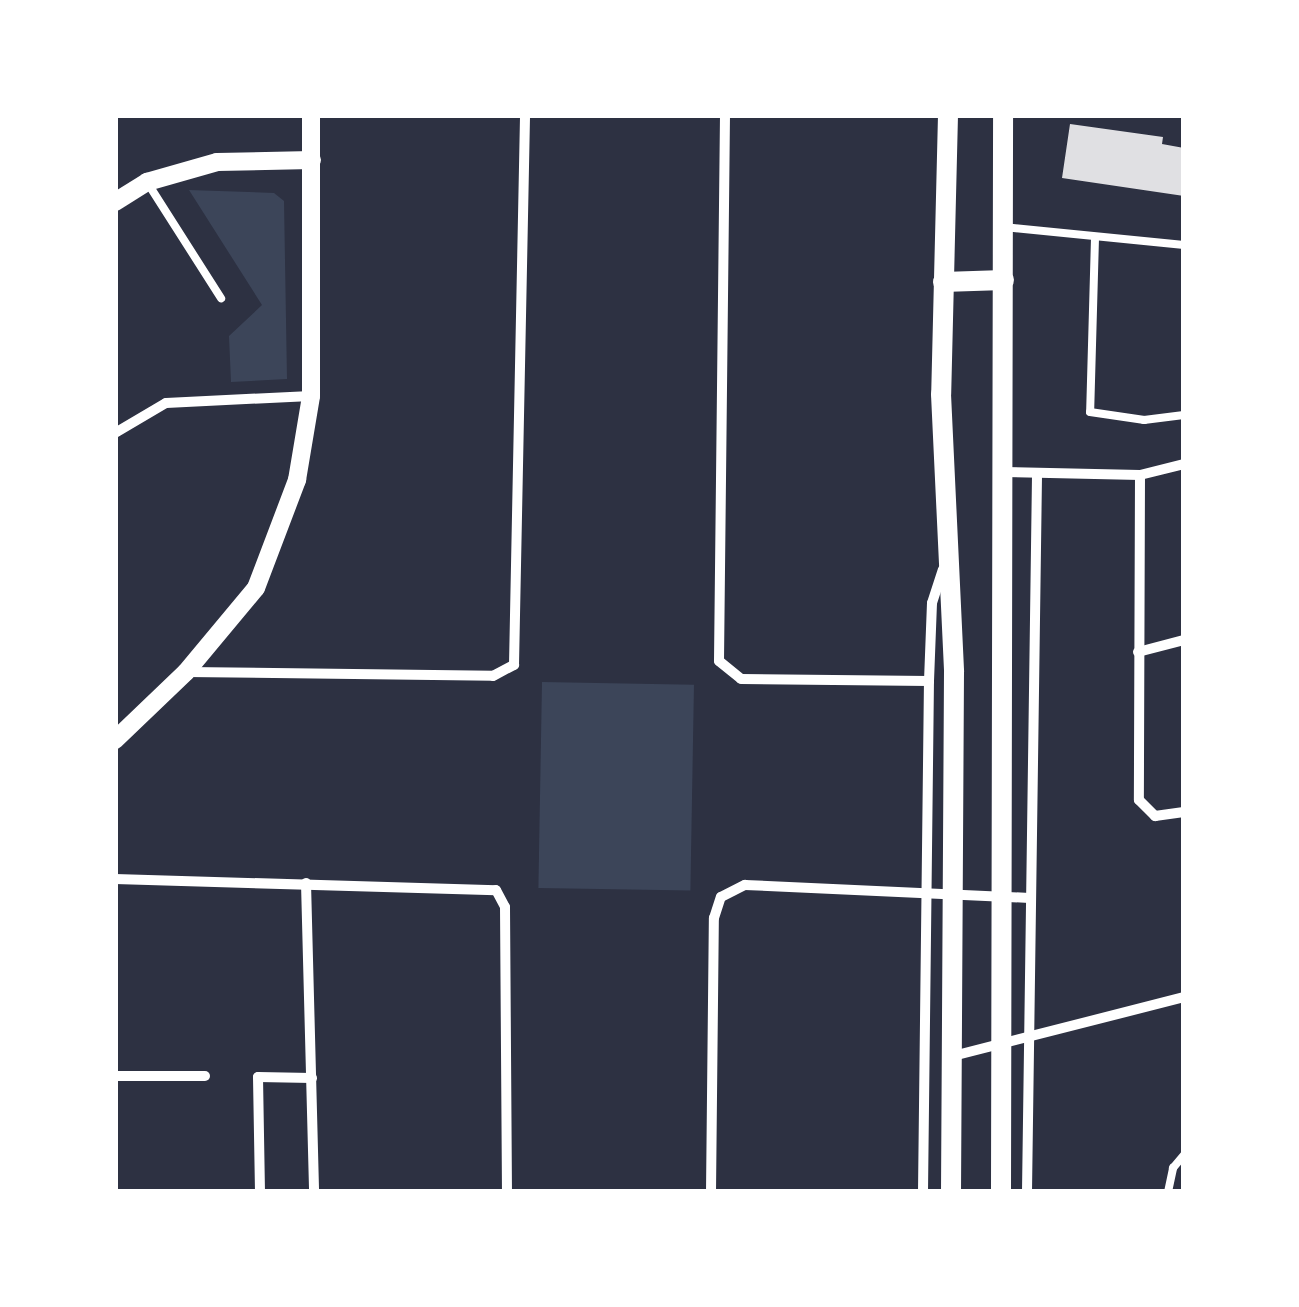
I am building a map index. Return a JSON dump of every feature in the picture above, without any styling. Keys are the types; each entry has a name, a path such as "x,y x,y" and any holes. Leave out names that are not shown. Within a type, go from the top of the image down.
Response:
{"main road":[{"path":"948,115 944,282 953,895 951,1192"},
{"path":"1001,1192 1006,898 1003,115"},
{"path":"944,282 1004,280"}],"street":[{"path":"115,740 186,672 256,588 278,540 297,480 310,396 311,115"},
{"path":"186,672 508,672 518,640 525,115"},
{"path":"726,115 718,654 725,672 740,679 929,681"},
{"path":"115,202 147,182 217,162 312,160"},
{"path":"115,433 166,403 310,396"},
{"path":"1002,472 1037,477 1140,475 1184,464"},
{"path":"1140,475 1138,792 1148,814 1184,812"},
{"path":"1027,1192 1026,1037 1037,477"},
{"path":"922,1192 924,892 932,603 949,554"},
{"path":"1138,652 1184,640"},
{"path":"115,879 487,886 499,893 505,907 508,1192"},
{"path":"306,883 314,1192"},
{"path":"711,1192 714,918 722,897 745,885 1030,898"},
{"path":"952,1056 1184,997"},
{"path":"115,1076 205,1076"},
{"path":"260,1192 258,1077 312,1078"}],"lane":[{"path":"147,182 222,298"},
{"path":"1004,227 1184,245"},
{"path":"1094,238 1090,412 1144,420 1184,414"},
{"path":"1168,1192 1172,1168 1184,1155"}],"shaded area":[{"path":"189,190 274,193 284,201 287,379 231,382 229,336 262,305"},
{"path":"542,682 694,685 690,891 538,888"}],"building":[{"path":"1070,124 1163,137 1162,144 1184,148 1184,196 1062,178"}]}
